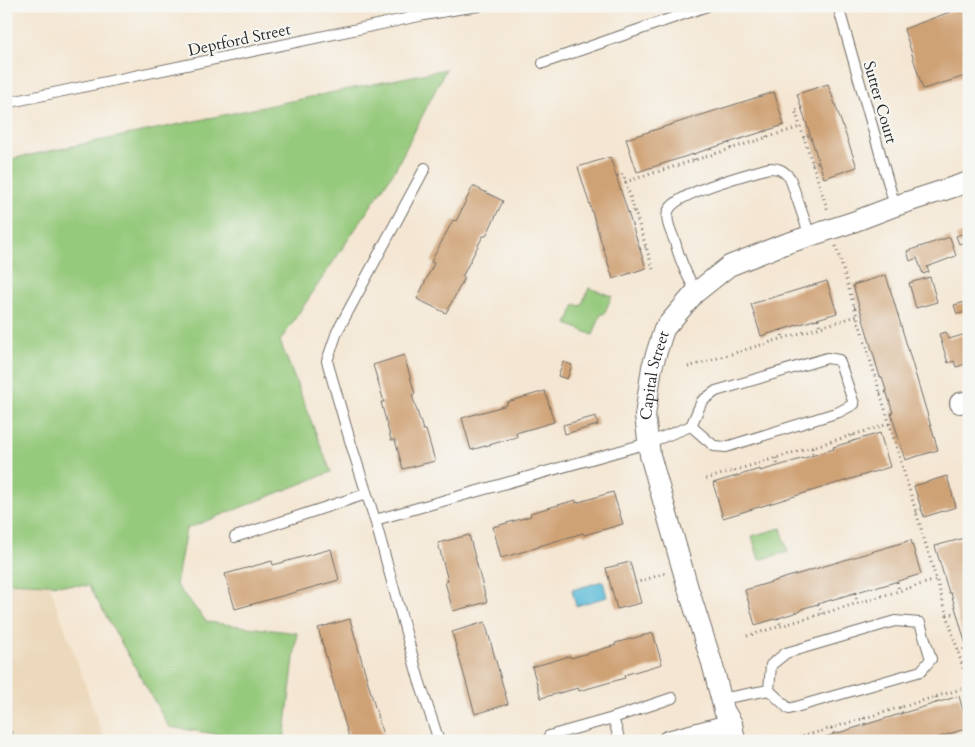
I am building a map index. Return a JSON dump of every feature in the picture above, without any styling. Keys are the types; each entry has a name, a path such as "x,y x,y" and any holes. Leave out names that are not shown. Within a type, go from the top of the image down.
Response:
{"street":[{"name":"Capital Street","path":"734,732 724,710 712,663 682,568 650,455 645,416 652,367 664,329 697,292 729,266 779,246 969,182"},
{"path":"668,741 734,732"}],"lane":[{"name":"Deptford Street","path":"6,103 458,8 479,6"},
{"path":"543,63 706,6"},
{"name":"Sutter Court","path":"838,6 895,206"},
{"path":"425,168 337,332 328,360 419,680 439,741"},
{"path":"697,292 682,265 668,221 668,212 671,206 682,198 697,191 769,168 778,168 784,171 790,178 810,236"},
{"path":"375,520 648,443 690,426 702,401 716,391 827,358 839,360 854,404 839,412 726,447 714,446 690,426"},
{"path":"235,536 366,494"},
{"path":"895,621 920,624 931,659 921,671 789,709 769,690 771,665 786,653 895,621"},
{"path":"721,699 769,690"},
{"path":"549,736 672,698"},
{"path":"612,718 620,741"}],"path":[{"path":"802,108 795,110 829,217"},
{"path":"625,182 800,127"},
{"path":"765,131 767,137"},
{"path":"803,138 810,135"},
{"path":"729,142 731,149"},
{"path":"693,154 695,160"},
{"path":"812,164 819,162"},
{"path":"617,176 623,174 654,272"},
{"path":"628,213 634,210"},
{"path":"788,741 969,688 895,435 880,393 834,241"},
{"path":"640,249 646,247"},
{"path":"854,307 859,306"},
{"path":"688,367 857,316"},
{"path":"818,319 820,327"},
{"path":"781,330 783,338"},
{"path":"868,353 873,352"},
{"path":"880,393 887,392"},
{"path":"706,479 890,424"},
{"path":"853,435 854,441"},
{"path":"812,448 813,455"},
{"path":"776,458 778,466"},
{"path":"734,471 736,476"},
{"path":"916,512 922,510"},
{"path":"635,582 682,568"},
{"path":"747,636 936,580"},
{"path":"897,582 899,591"},
{"path":"855,593 858,604"},
{"path":"818,604 822,614"},
{"path":"947,615 957,613"},
{"path":"778,618 780,626"},
{"path":"958,651 967,648"},
{"path":"936,697 938,703"},
{"path":"900,707 902,713"},
{"path":"864,718 865,724"},
{"path":"831,728 834,734"},
{"path":"803,736 807,741"}],"shaded area":[{"path":"6,542 40,558 105,741 6,741"}],"green space":[{"path":"446,69 395,170 280,341 331,472 186,529 176,585 207,622 297,633 284,741 263,741 169,727 89,586 6,582 6,160"},
{"path":"589,288 612,296 604,314 601,314 593,335 567,324 575,304 581,306"},
{"path":"781,528 788,552 759,560 752,536"}],"water":[{"path":"603,581 607,597 576,606 572,590"}],"building":[{"path":"969,6 969,75 923,89 904,29"},
{"path":"828,84 857,167 824,178 797,94"},
{"path":"774,92 784,125 637,172 626,139"},
{"path":"610,157 646,268 613,279 578,167"},
{"path":"473,186 503,201 486,236 483,236 462,277 465,277 446,313 417,299 434,263 431,262 453,220 456,221"},
{"path":"969,231 969,246 967,241 959,244 956,236"},
{"path":"950,237 956,256 927,267 929,272 923,274 917,258 910,261 907,251"},
{"path":"886,275 938,450 905,460 891,413 893,413 882,377 880,377 853,285"},
{"path":"930,277 937,302 916,308 909,283"},
{"path":"827,281 837,313 761,336 751,304"},
{"path":"969,301 968,320 966,312 957,314 954,305"},
{"path":"946,332 949,339 966,334 969,344 969,356 967,357 969,363 956,367 954,361 948,363 939,334"},
{"path":"404,355 415,394 412,395 423,430 426,430 435,461 403,469 395,440 391,440 381,402 384,402 373,365"},
{"path":"563,362 572,365 567,379 558,376"},
{"path":"545,391 554,422 516,433 517,437 471,450 462,418 507,405 507,402"},
{"path":"596,416 598,425 565,434 563,425"},
{"path":"880,433 890,467 723,518 713,483 760,469 760,471 778,466"},
{"path":"947,476 956,507 924,517 914,486"},
{"path":"613,492 623,524 584,535 583,533 501,558 493,527 531,516 530,513 576,500 576,503"},
{"path":"469,535 487,602 453,611 445,582 448,581 438,543"},
{"path":"968,537 969,652 935,546"},
{"path":"911,540 921,574 801,609 801,611 755,625 745,590"},
{"path":"331,549 339,580 235,609 225,574 272,561 273,565"},
{"path":"630,562 641,603 617,609 606,568"},
{"path":"6,610 11,628 6,629"},
{"path":"350,619 384,739 379,741 350,741 318,628"},
{"path":"485,622 508,704 475,714 452,632"},
{"path":"653,633 662,664 624,675 625,678 579,691 578,688 541,698 532,667 570,656 571,658 616,645 615,643"},
{"path":"959,696 968,728 927,741 812,741"}]}
